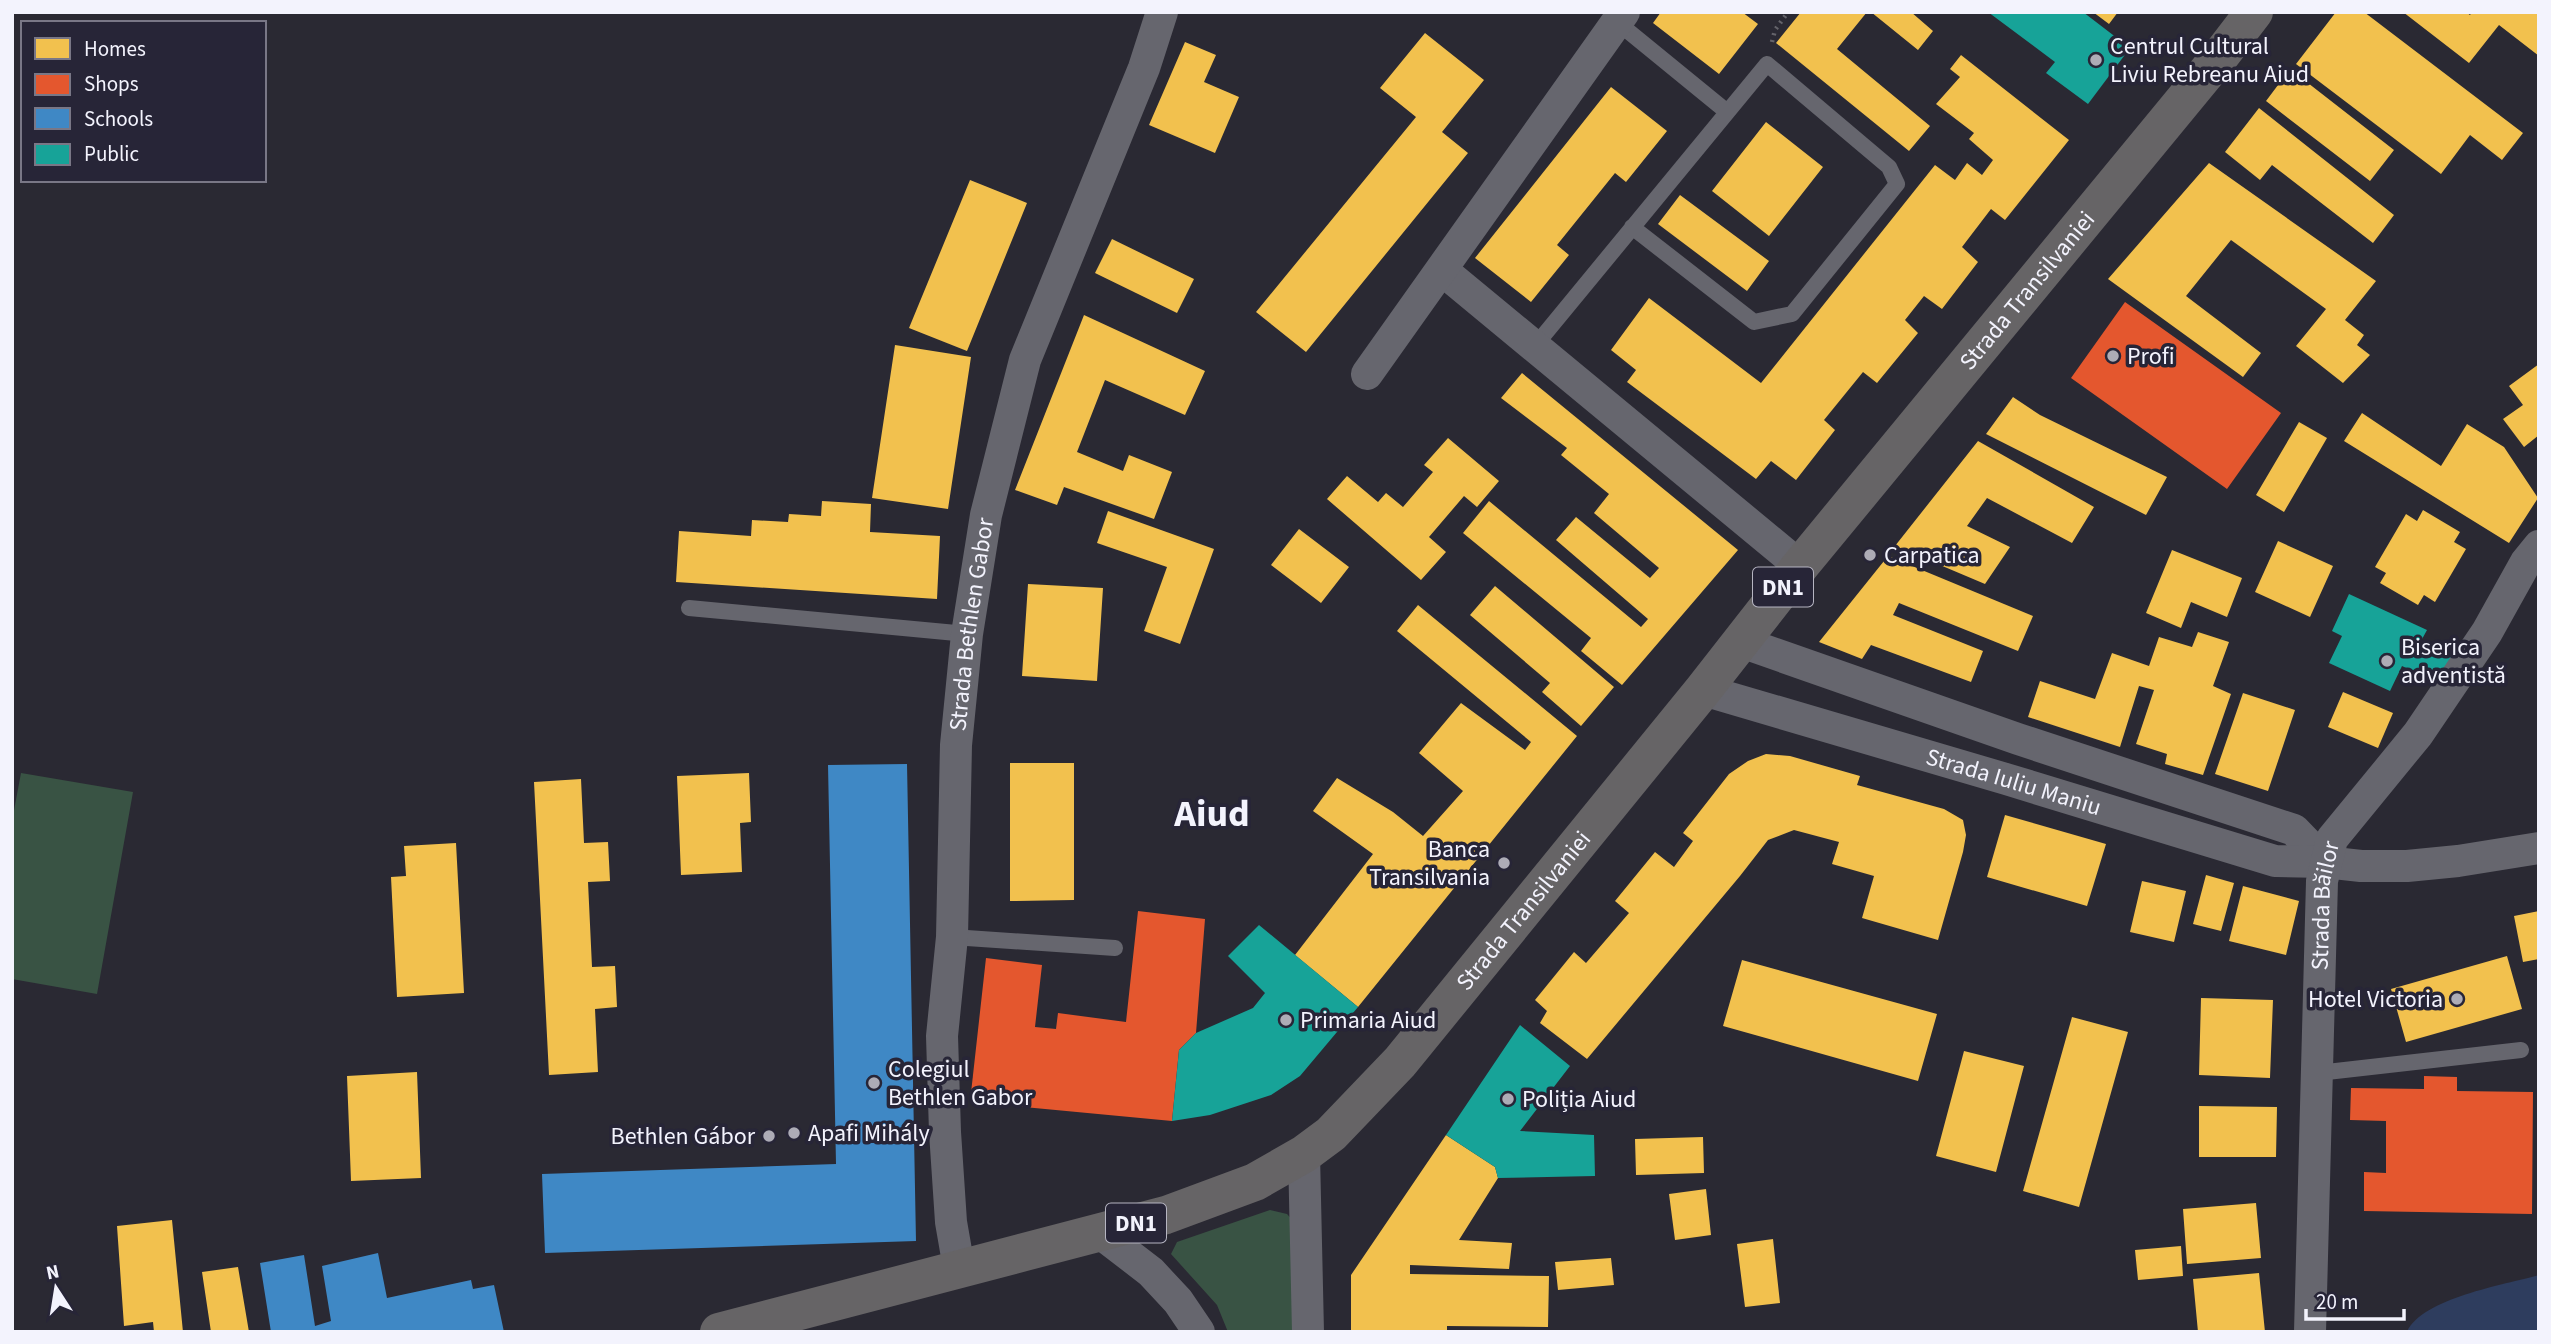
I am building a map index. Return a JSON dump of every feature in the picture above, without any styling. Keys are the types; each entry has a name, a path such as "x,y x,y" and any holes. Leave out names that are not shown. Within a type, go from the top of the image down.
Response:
{"main road":[{"name":"Strada Transilvaniei","path":"959,1268 1166,1214 1255,1182 1304,1154 1348,1118 1400,1062 1703,690 1800,566 2254,12"},
{"name":"DN1","path":"719,1332 959,1268"}],"street":[{"name":"Strada Bethlen Gabor","path":"959,1268 951,1222 942,1036 952,937 956,745 967,634 986,515 1025,360 1144,68 1162,12"},
{"path":"1367,374 1621,17"},
{"path":"1442,270 1800,566"},
{"name":"Strada Băilor","path":"2310,1332 2322,881 2325,862 2332,838 2418,734 2487,632 2526,562 2539,545"},
{"name":"Strada Iuliu Maniu","path":"1741,642 2018,739 2294,830 2325,862"},
{"name":"Strada Iuliu Maniu","path":"1703,690 2275,861 2407,866 2539,848"},
{"path":"1304,1154 1308,1332"},
{"path":"1099,1232 1151,1272 1178,1301 1199,1332"}],"lane":[{"path":"1621,17 1726,111"},
{"path":"1534,347 1726,111 1767,64 1889,167 1897,184 1792,314 1754,322 1632,227"},
{"path":"690,608 967,634"},
{"path":"952,937 1115,948"},
{"path":"2318,1073 2521,1050"}],"path":[{"path":"1767,64 1775,30 1788,12"}],"green space":[{"path":"21,773 133,792 97,994 12,979 12,821"},
{"path":"1270,1210 1287,1214 1294,1222 1296,1332 1228,1332 1217,1305 1171,1254 1177,1242"}],"water":[{"path":"2539,1275 2539,1332 2407,1332 2416,1320 2429,1310 2446,1302 2486,1288"}],"building: Homes":[{"path":"1661,12 1742,12 1758,24 1719,74 1653,23"},
{"path":"1801,12 1867,12 1837,49 1930,126 1909,151 1776,43"},
{"path":"1871,12 1911,12 1933,31 1918,50"},
{"path":"2093,12 2118,12 2109,24"},
{"path":"2336,12 2364,12 2523,133 2502,160 2470,135 2441,174 2296,64"},
{"path":"2403,12 2466,12 2470,15 2472,12 2539,12 2539,56 2499,25 2469,63"},
{"path":"1425,33 1484,80 1442,132 1468,153 1306,352 1256,312 1416,117 1380,88"},
{"path":"1185,42 1216,55 1204,82 1239,97 1215,153 1149,125"},
{"path":"1961,55 2069,140 2005,220 1991,209 1962,247 1978,262 1942,309 1924,296 1905,320 1918,333 1877,383 1863,372 1824,420 1835,430 1796,480 1771,461 1756,479 1627,382 1636,370 1611,350 1649,298 1761,383 1935,165 1955,180 1967,163 1982,175 1993,160 1969,139 1974,133 1936,104 1960,77 1950,69"},
{"path":"2290,69 2394,150 2370,181 2266,101"},
{"path":"1611,87 1667,131 1626,182 1615,173 1557,245 1569,255 1531,302 1475,258"},
{"path":"2259,108 2394,215 2373,243 2272,165 2260,180 2225,152"},
{"path":"1766,122 1823,167 1769,236 1712,191"},
{"path":"2209,163 2376,281 2345,320 2364,335 2357,345 2370,355 2343,383 2296,346 2326,309 2231,240 2186,296 2261,353 2243,377 2108,279"},
{"path":"970,180 1027,203 967,351 909,328"},
{"path":"1680,195 1769,261 1747,291 1658,224"},
{"path":"1112,239 1194,279 1177,313 1095,273"},
{"path":"1084,315 1205,371 1185,415 1105,380 1077,452 1123,471 1129,455 1172,472 1154,519 1064,487 1057,505 1015,490"},
{"path":"895,345 971,357 948,509 872,498"},
{"path":"2539,364 2539,435 2524,447 2503,419 2523,405 2509,386"},
{"path":"1522,373 1738,550 1622,685 1581,651 1591,638 1463,533 1489,501 1641,627 1648,619 1556,540 1576,517 1650,578 1659,568 1594,513 1609,494 1561,455 1567,448 1501,398"},
{"path":"2013,397 2040,415 2167,477 2146,515 1986,434"},
{"path":"2362,413 2441,466 2467,424 2504,447 2538,498 2509,543 2344,441"},
{"path":"2299,422 2327,438 2284,512 2256,495"},
{"path":"1448,438 1499,481 1477,507 1464,496 1429,537 1446,552 1421,580 1327,499 1347,476 1378,502 1386,493 1403,507 1433,472 1424,465"},
{"path":"1978,441 2094,507 2072,543 1987,498 1967,526 2010,547 1985,584 1895,546"},
{"path":"822,501 871,504 870,532 940,536 937,599 676,582 679,531 751,536 752,520 788,522 789,514 821,516"},
{"path":"2423,510 2460,532 2454,542 2466,549 2435,602 2424,595 2418,605 2380,583 2386,573 2375,567 2406,514 2417,521"},
{"path":"1108,511 1214,549 1180,644 1144,631 1167,567 1097,543"},
{"path":"1299,529 1349,567 1321,603 1271,565"},
{"path":"2278,541 2333,566 2310,617 2255,592"},
{"path":"2172,550 2242,578 2227,617 2191,602 2181,628 2146,613"},
{"path":"1888,556 2033,616 2018,651 1899,603 1893,615 1983,651 1971,682 1871,645 1862,659 1819,642"},
{"path":"1028,584 1103,588 1097,681 1022,676"},
{"path":"1495,586 1614,687 1581,726 1542,692 1550,683 1470,615"},
{"path":"1418,605 1577,736 1358,1007 1295,955 1373,854 1313,811 1337,778 1393,812 1423,836 1463,791 1419,753 1461,703 1525,750 1531,742 1397,631"},
{"path":"2198,632 2229,642 2213,686 2231,694 2203,775 2165,764 2167,754 2136,744 2154,690 2139,686 2120,747 2028,717 2040,681 2095,699 2112,653 2149,666 2159,637 2192,647"},
{"path":"2343,692 2393,713 2378,748 2328,727"},
{"path":"2243,693 2295,710 2268,791 2215,774"},
{"path":"1766,754 1790,756 1860,776 1857,785 1944,809 1963,820 1966,835 1963,852 1938,940 1862,918 1874,876 1832,864 1839,842 1794,830 1768,840 1587,1059 1540,1023 1547,1011 1535,1000 1574,952 1586,963 1629,913 1615,901 1655,852 1674,867 1693,841 1683,833 1729,774 1748,761"},
{"path":"1010,763 1074,763 1074,900 1010,901"},
{"path":"749,773 751,822 740,823 742,872 681,875 677,776"},
{"path":"581,779 584,843 608,842 610,881 588,882 592,967 615,966 617,1007 595,1009 598,1072 549,1075 534,782"},
{"path":"2005,815 2106,844 2087,906 1987,877"},
{"path":"456,843 464,993 397,997 391,877 406,876 404,846"},
{"path":"2206,875 2234,883 2221,931 2193,924"},
{"path":"2142,881 2186,891 2174,942 2130,932"},
{"path":"2243,886 2299,901 2286,955 2229,941"},
{"path":"2539,911 2539,959 2523,962 2514,916"},
{"name":"Hotel Victoria","path":"2507,956 2522,1009 2406,1042 2391,989"},
{"path":"1742,960 1937,1014 1918,1081 1723,1026"},
{"path":"2201,998 2273,1000 2270,1078 2199,1075"},
{"path":"2072,1017 2128,1032 2079,1207 2023,1191"},
{"path":"1964,1051 2024,1066 1996,1172 1936,1156"},
{"path":"417,1072 421,1178 351,1181 347,1076"},
{"path":"2199,1106 2277,1107 2276,1157 2199,1157"},
{"path":"1446,1135 1495,1167 1498,1178 1459,1240 1512,1243 1509,1269 1410,1265 1410,1274 1549,1276 1548,1327 1447,1326 1447,1332 1351,1332 1351,1275"},
{"path":"1703,1137 1704,1173 1636,1175 1635,1139"},
{"path":"1706,1189 1711,1235 1675,1240 1669,1194"},
{"path":"2256,1203 2261,1258 2187,1264 2183,1209"},
{"path":"172,1220 183,1332 154,1332 153,1322 124,1326 117,1226"},
{"path":"1773,1239 1780,1303 1745,1307 1737,1244"},
{"path":"2181,1246 2183,1276 2138,1280 2135,1250"},
{"path":"1611,1258 1614,1285 1558,1290 1555,1262"},
{"path":"238,1267 249,1332 211,1332 202,1272"},
{"path":"2259,1273 2265,1332 2198,1332 2193,1279"}],"building: Shops":[{"path":"2125,302 2281,413 2227,489 2071,378"},
{"path":"1138,911 1205,919 1196,1033 1179,1050 1172,1121 970,1102 986,958 1042,965 1035,1027 1056,1029 1058,1013 1126,1022"},
{"path":"2424,1076 2457,1077 2457,1091 2533,1092 2532,1214 2364,1211 2364,1172 2386,1173 2386,1121 2350,1120 2351,1088 2424,1089"}],"building: Schools":[{"name":"Colegiul Bethlen Gabor","path":"907,764 916,1241 545,1253 542,1174 836,1164 828,765"},
{"path":"378,1253 387,1298 471,1280 473,1289 494,1285 504,1332 271,1332 260,1263 304,1255 315,1326 331,1321 322,1266"}],"building: Public":[{"path":"1988,12 2083,12 2130,48 2088,104 2046,73 2055,62"},
{"path":"2349,594 2427,630 2421,641 2454,656 2440,684 2402,666 2390,691 2329,663 2342,636 2332,631"},
{"name":"Primaria Aiud","path":"1259,925 1358,1007 1300,1076 1271,1095 1210,1115 1172,1121 1179,1050 1196,1033 1253,1008 1265,993 1228,956"},
{"name":"Poliția Aiud","path":"1520,1025 1570,1066 1520,1131 1594,1135 1595,1176 1498,1178 1495,1167 1446,1135"}],"place":[{"name":"Centrul Cultural Liviu Rebreanu Aiud","path":"2096,60"},
{"name":"Profi","path":"2113,356"},
{"name":"Carpatica","path":"1870,555"},
{"name":"Biserica adventistă","path":"2387,661"},
{"name":"Banca Transilvania","path":"1504,863"},
{"name":"Hotel Victoria","path":"2457,999"},
{"name":"Primaria Aiud","path":"1286,1020"},
{"name":"Colegiul Bethlen Gabor","path":"874,1083"},
{"name":"Poliția Aiud","path":"1508,1099"},
{"name":"Apafi Mihály","path":"794,1133"},
{"name":"Bethlen Gábor","path":"769,1136"}],"district":[{"name":"Aiud","path":"1212,813"}]}
